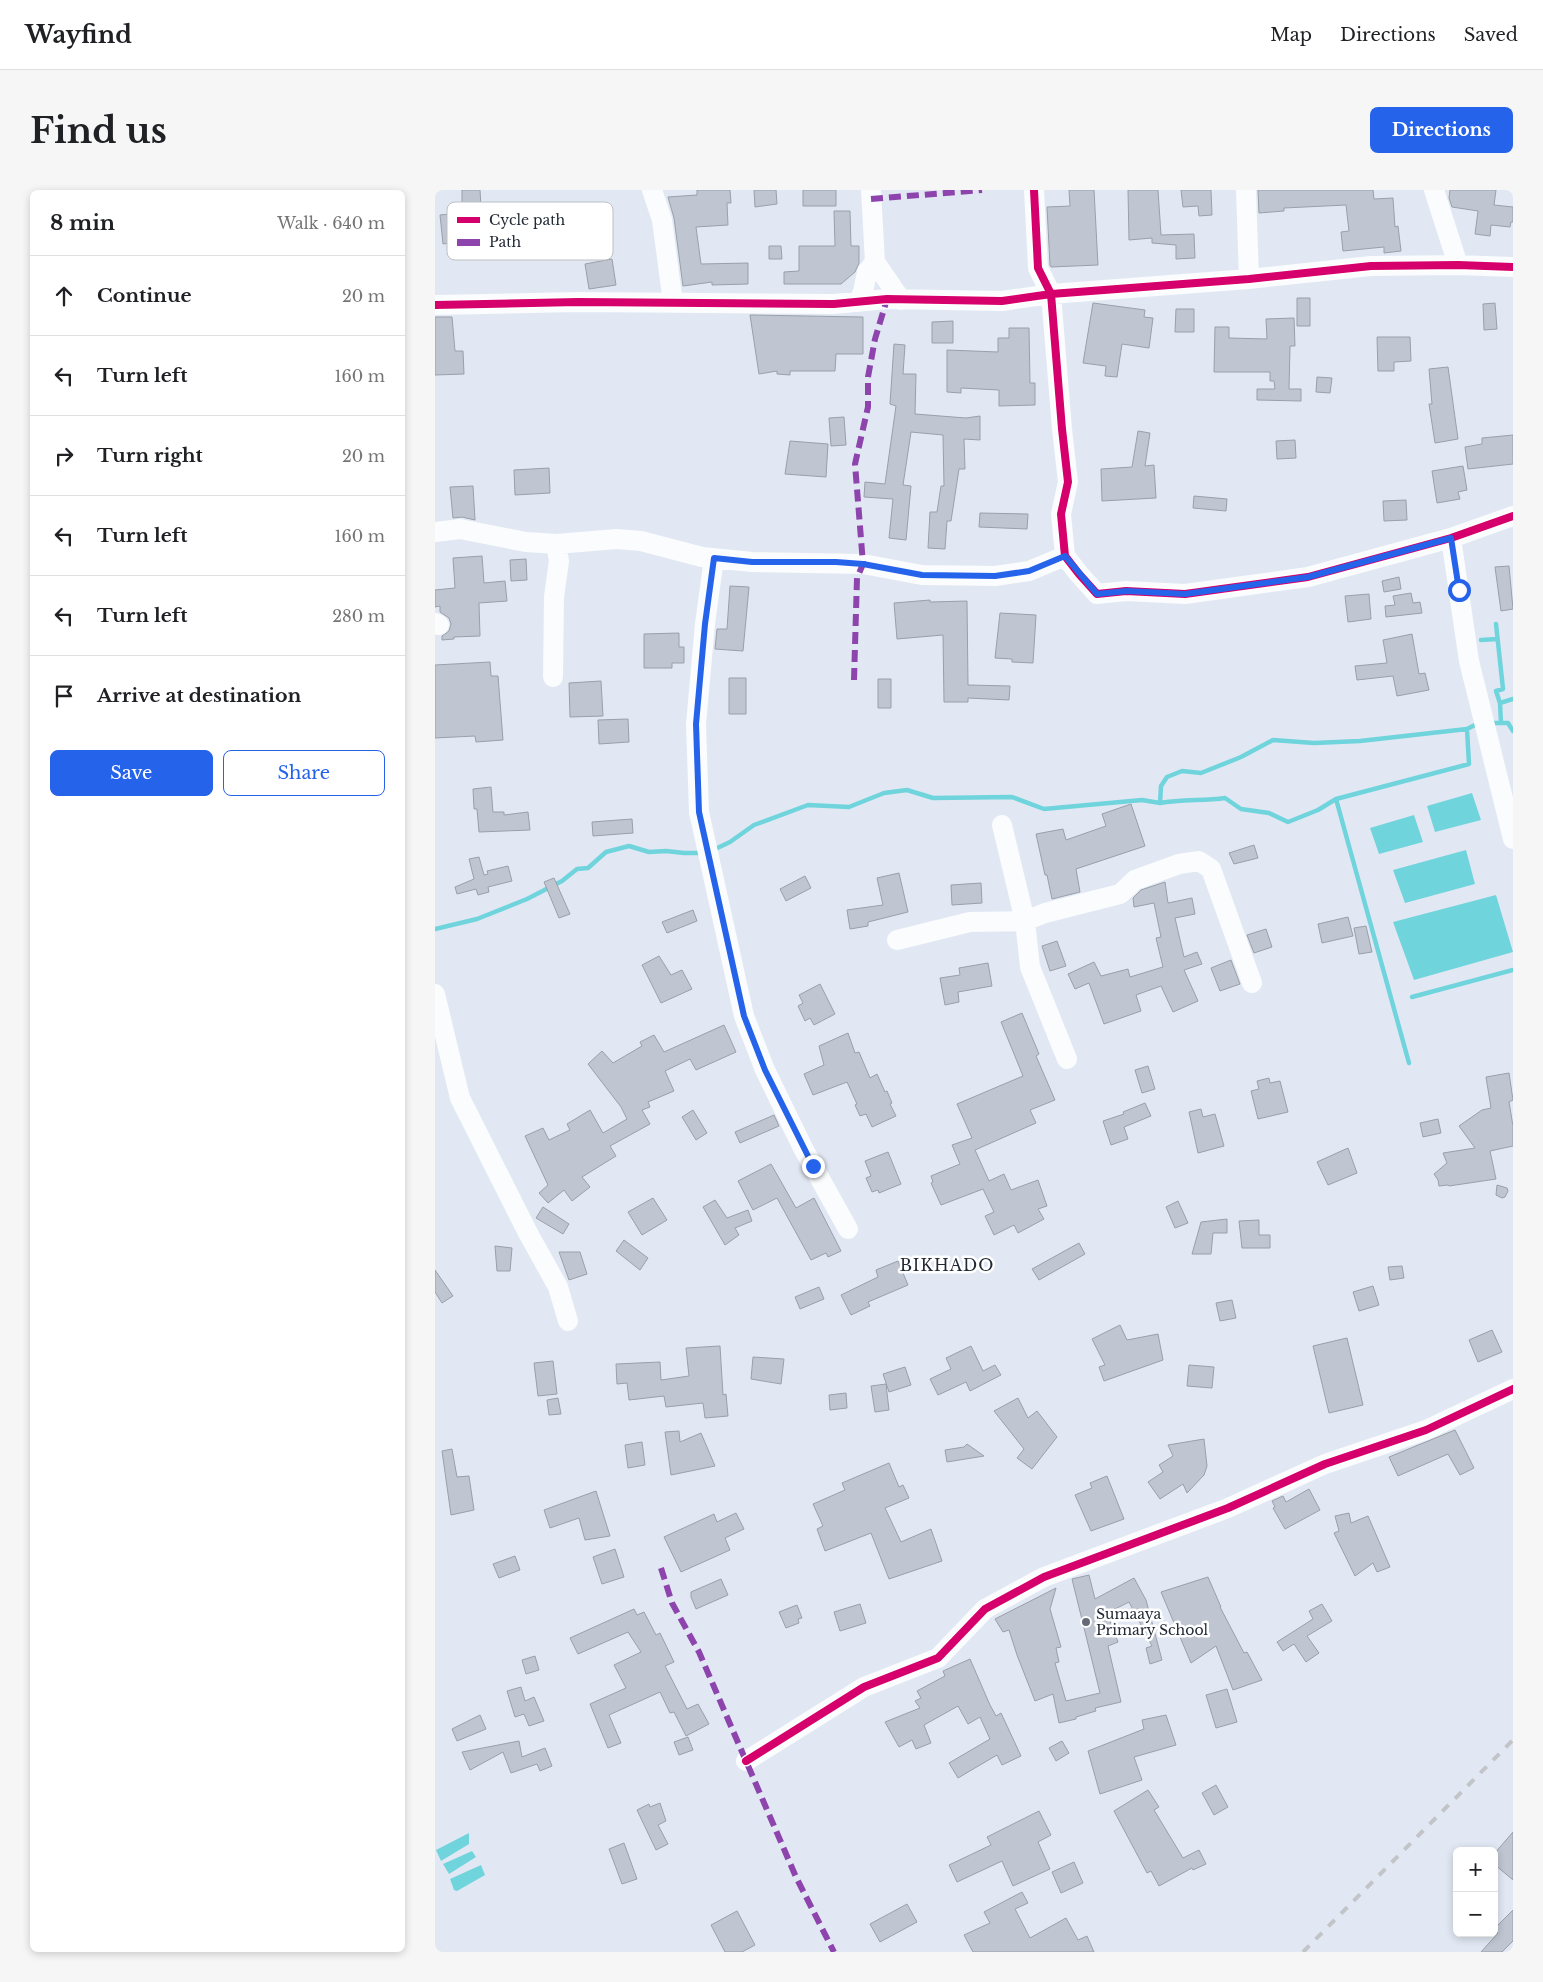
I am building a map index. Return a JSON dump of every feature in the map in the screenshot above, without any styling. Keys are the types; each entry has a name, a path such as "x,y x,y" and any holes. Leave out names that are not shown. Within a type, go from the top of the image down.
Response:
{"street":[{"path":"652,190 663,220 673,303"},
{"path":"871,190 875,262 901,300"},
{"path":"1034,190 1038,268 1051,294 1061,430 1068,482 1061,514 1065,556 1097,594 1127,591 1185,594 1308,577 1451,538 1513,516"},
{"path":"1246,190 1249,279"},
{"path":"1434,190 1458,265"},
{"path":"858,302 863,292 867,272 875,262"},
{"path":"435,305 578,302 834,304 901,300 1002,301 1051,294 1249,279 1371,266 1513,266"},
{"path":"435,532 460,529 526,542 556,544 617,539 641,541 702,557 752,562 836,562 863,564 922,575 995,576 1029,571 1065,556"},
{"path":"1451,538 1469,661 1513,839"},
{"path":"553,677 553,597 559,561 556,544"},
{"path":"714,558 705,624 696,724 699,812 744,1016 770,1079 804,1150 848,1230"},
{"path":"1002,825 1025,921 1031,967 1067,1058"},
{"path":"897,940 970,922 1025,921 1045,912 1120,894 1135,880 1179,864 1199,861 1211,869 1252,983"},
{"path":"435,994 460,1098 528,1233 558,1287 569,1321"},
{"path":"746,1761 864,1687 938,1658 985,1609 1044,1577 1228,1508 1325,1464 1425,1430 1513,1389"}],"water":[{"path":"1472,793 1481,820 1435,832 1427,806"},
{"path":"1414,815 1423,842 1379,854 1370,828"},
{"path":"1466,850 1475,884 1405,903 1393,870"},
{"path":"1496,895 1513,952 1414,980 1393,922"},
{"path":"469,1833 469,1844 441,1861 436,1850"},
{"path":"472,1851 476,1857 449,1874 443,1864"},
{"path":"481,1865 485,1875 457,1891 454,1890 450,1879"}],"building":[{"path":"462,190 480,190 481,202 462,202"},
{"path":"697,190 730,190 731,203 727,203 728,225 696,227 701,264 748,263 748,284 712,285 712,282 683,286 674,218 668,197 697,195"},
{"path":"754,190 776,190 777,204 755,207"},
{"path":"803,190 836,190 836,206 803,206"},
{"path":"1069,190 1094,190 1098,265 1051,267 1050,265 1047,207 1070,206"},
{"path":"1128,190 1158,190 1161,235 1194,234 1195,258 1176,259 1176,245 1152,243 1152,238 1129,240"},
{"path":"1181,190 1211,190 1212,215 1199,216 1198,206 1183,207"},
{"path":"1258,190 1373,190 1374,199 1393,198 1395,227 1398,226 1401,251 1384,253 1384,247 1343,251 1341,232 1349,231 1346,205 1284,208 1284,211 1259,213"},
{"path":"1450,190 1496,190 1494,205 1513,207 1513,222 1511,222 1510,227 1491,225 1490,236 1475,234 1478,211 1452,207 1449,198"},
{"path":"834,211 850,211 851,246 859,246 859,263 855,272 841,284 784,284 784,272 799,271 799,246 835,246"},
{"path":"447,214 447,243 443,244 440,215"},
{"path":"769,246 781,246 782,259 769,259"},
{"path":"612,260 616,285 589,289 585,264"},
{"path":"1297,298 1310,298 1310,326 1297,326"},
{"path":"1093,303 1145,310 1144,317 1153,318 1149,348 1122,344 1117,377 1105,376 1106,366 1083,363"},
{"path":"1495,303 1497,329 1484,330 1483,304"},
{"path":"1176,309 1194,309 1194,332 1175,332"},
{"path":"750,315 863,317 863,354 836,354 835,371 790,371 790,375 777,374 777,371 759,374"},
{"path":"435,317 452,317 455,351 463,351 464,374 435,375"},
{"path":"1294,318 1295,346 1290,346 1289,389 1301,389 1301,401 1257,400 1257,389 1275,389 1274,381 1270,381 1270,372 1214,372 1215,327 1229,327 1229,338 1267,339 1266,319"},
{"path":"953,321 953,343 932,343 932,322"},
{"path":"1009,328 1029,328 1030,383 1035,383 1035,405 999,406 999,390 961,388 961,393 947,392 947,350 998,352 998,338 1009,338"},
{"path":"1377,337 1410,337 1411,361 1394,362 1394,371 1378,371"},
{"path":"894,344 905,345 903,374 916,374 915,414 966,418 980,416 980,440 964,439 965,469 959,469 951,521 947,521 945,549 928,548 930,512 937,512 941,486 944,486 943,435 911,432 903,485 911,486 906,540 889,538 893,499 864,497 865,482 885,484 896,406 890,404"},
{"path":"1448,367 1458,439 1435,443 1429,404 1432,404 1429,369"},
{"path":"1317,377 1332,378 1330,393 1316,392"},
{"path":"844,417 846,445 831,446 829,418"},
{"path":"1138,431 1150,433 1145,466 1154,465 1156,498 1102,501 1101,469 1132,467"},
{"path":"1513,435 1513,464 1468,469 1465,447 1482,444 1482,438"},
{"path":"1295,440 1296,458 1277,459 1276,441"},
{"path":"790,441 828,444 826,477 785,474"},
{"path":"1463,466 1467,490 1458,492 1460,499 1437,503 1432,471"},
{"path":"549,468 550,493 515,495 514,470"},
{"path":"473,486 475,520 462,517 453,518 450,487"},
{"path":"1194,496 1227,499 1226,511 1193,508"},
{"path":"1406,500 1407,520 1384,521 1383,501"},
{"path":"980,513 1028,514 1027,529 979,527"},
{"path":"482,556 484,583 505,581 507,601 479,603 480,636 454,637 454,639 442,640 442,636 449,631 451,624 449,618 440,612 440,606 435,607 435,590 455,588 453,558"},
{"path":"526,559 527,580 511,581 510,560"},
{"path":"1509,566 1513,609 1501,611 1495,567"},
{"path":"1399,577 1401,589 1384,592 1382,581"},
{"path":"730,586 749,587 743,651 715,649 717,629 727,629"},
{"path":"1411,593 1413,603 1420,602 1422,613 1386,617 1385,606 1395,605 1393,596"},
{"path":"1369,594 1371,619 1348,622 1345,596"},
{"path":"930,600 930,602 967,601 968,685 1010,686 1009,700 968,698 968,702 944,702 943,635 897,639 894,603"},
{"path":"1000,613 1036,615 1033,663 1012,662 1012,659 995,658"},
{"path":"679,633 679,647 684,647 684,663 672,663 672,668 644,668 644,634"},
{"path":"1412,634 1419,674 1425,673 1429,690 1397,696 1393,676 1357,680 1355,666 1387,663 1383,640"},
{"path":"490,662 491,676 498,676 503,740 476,742 475,736 435,738 435,665"},
{"path":"729,678 746,678 746,714 729,714"},
{"path":"878,679 891,679 891,708 878,708"},
{"path":"601,681 603,716 570,717 569,683"},
{"path":"628,719 629,742 599,744 598,720"},
{"path":"491,787 493,812 504,812 504,815 528,812 530,830 479,832 477,809 474,809 473,789"},
{"path":"1131,804 1145,846 1076,869 1080,892 1052,899 1036,834 1063,829 1066,840 1106,826 1102,814"},
{"path":"632,819 633,833 593,836 592,822"},
{"path":"1254,845 1258,858 1234,864 1229,853"},
{"path":"479,857 484,875 488,874 487,871 508,866 512,881 488,887 489,892 478,895 476,889 457,894 455,887 474,879 469,859"},
{"path":"899,873 908,912 868,922 868,926 850,929 847,910 883,905 877,878"},
{"path":"805,876 811,888 786,901 780,889"},
{"path":"554,878 570,914 559,918 544,882"},
{"path":"1165,882 1168,903 1192,898 1195,914 1175,918 1184,957 1197,952 1202,964 1184,970 1198,1001 1173,1012 1161,986 1136,995 1141,1011 1104,1024 1089,983 1075,989 1068,974 1094,962 1101,976 1128,969 1130,977 1163,967 1156,938 1161,937 1154,903 1134,907 1133,898 1141,890"},
{"path":"981,883 982,903 952,905 951,885"},
{"path":"693,910 697,921 667,933 662,922"},
{"path":"1348,917 1353,936 1322,943 1318,924"},
{"path":"1366,926 1372,952 1359,954 1354,928"},
{"path":"1266,929 1272,947 1254,953 1247,935"},
{"path":"1057,941 1066,966 1050,971 1042,946"},
{"path":"659,956 671,975 682,970 692,989 661,1003 642,965"},
{"path":"1231,960 1240,984 1220,991 1211,968"},
{"path":"988,963 992,986 958,992 959,1002 945,1005 940,978 960,975 959,968"},
{"path":"820,984 835,1014 814,1025 810,1018 805,1021 798,1006 803,1003 799,995"},
{"path":"1022,1013 1039,1054 1036,1056 1055,1100 1030,1110 1036,1123 975,1150 989,1181 1004,1174 1011,1190 1038,1180 1047,1206 1038,1209 1044,1219 1018,1233 1014,1225 994,1235 985,1216 994,1212 983,1189 941,1205 931,1183 933,1182 931,1176 960,1164 952,1145 972,1138 957,1104 1023,1076 1001,1022"},
{"path":"724,1025 736,1052 696,1070 690,1059 665,1071 674,1091 648,1102 650,1107 642,1110 650,1124 610,1146 616,1156 582,1177 590,1187 572,1201 564,1190 548,1203 539,1193 548,1185 525,1136 543,1128 549,1140 570,1130 567,1124 590,1110 603,1133 627,1119 621,1107 588,1064 602,1051 613,1063 642,1046 640,1042 654,1035 664,1052"},
{"path":"848,1033 855,1053 859,1052 870,1078 877,1074 885,1092 887,1091 892,1103 890,1104 896,1116 872,1127 866,1114 860,1116 847,1082 813,1095 804,1074 824,1065 819,1046"},
{"path":"1148,1066 1155,1089 1142,1093 1135,1070"},
{"path":"1509,1073 1513,1100 1509,1102 1513,1126 1513,1146 1490,1151 1496,1179 1439,1186 1434,1174 1447,1163 1443,1153 1475,1148 1459,1126 1482,1110 1491,1108 1486,1077"},
{"path":"1269,1078 1270,1083 1280,1081 1288,1112 1258,1119 1251,1091 1259,1089 1257,1081"},
{"path":"1145,1103 1151,1116 1124,1127 1128,1139 1111,1145 1103,1121 1124,1114 1123,1112"},
{"path":"1201,1109 1203,1117 1215,1114 1224,1146 1198,1153 1189,1112"},
{"path":"693,1110 707,1133 696,1140 682,1117"},
{"path":"774,1115 779,1126 740,1143 735,1132"},
{"path":"1438,1119 1441,1133 1423,1137 1420,1123"},
{"path":"1348,1148 1357,1173 1328,1185 1317,1162"},
{"path":"888,1152 901,1184 879,1193 878,1190 872,1192 866,1178 871,1176 865,1161"},
{"path":"771,1164 796,1208 814,1198 841,1251 828,1257 826,1253 811,1260 777,1198 753,1210 738,1181"},
{"path":"1497,1185 1507,1188 1508,1191 1505,1197 1502,1198 1496,1195"},
{"path":"653,1198 667,1220 642,1235 628,1212"},
{"path":"715,1200 727,1218 748,1210 752,1221 735,1228 739,1235 725,1245 703,1207"},
{"path":"1178,1201 1188,1223 1175,1228 1166,1207"},
{"path":"543,1207 569,1224 563,1234 536,1218"},
{"path":"1227,1219 1227,1233 1213,1233 1211,1254 1192,1254 1201,1222"},
{"path":"1259,1220 1259,1235 1270,1235 1270,1248 1242,1248 1239,1221"},
{"path":"624,1240 648,1258 640,1270 616,1251"},
{"path":"1079,1243 1085,1254 1039,1280 1032,1269"},
{"path":"495,1246 512,1248 510,1271 497,1271"},
{"path":"559,1252 580,1252 587,1274 569,1280"},
{"path":"898,1261 908,1285 868,1302 870,1306 851,1315 841,1295 878,1277 876,1270"},
{"path":"1402,1266 1404,1278 1390,1280 1388,1267"},
{"path":"435,1270 453,1296 442,1303 435,1292"},
{"path":"1373,1286 1379,1305 1359,1311 1353,1292"},
{"path":"819,1287 824,1299 800,1309 795,1297"},
{"path":"1232,1300 1236,1318 1220,1321 1216,1303"},
{"path":"1120,1325 1127,1340 1158,1334 1163,1360 1104,1381 1099,1367 1105,1365 1092,1339"},
{"path":"1492,1330 1502,1352 1478,1362 1469,1340"},
{"path":"1347,1338 1363,1405 1329,1413 1313,1346"},
{"path":"720,1346 723,1395 726,1394 728,1416 705,1418 703,1403 666,1407 664,1396 629,1400 627,1383 617,1384 616,1364 660,1362 661,1380 689,1376 686,1348"},
{"path":"971,1346 983,1371 995,1365 1001,1375 970,1391 966,1382 938,1395 930,1379 951,1369 946,1358"},
{"path":"753,1357 784,1359 781,1384 751,1379"},
{"path":"553,1361 557,1394 538,1396 534,1363"},
{"path":"1189,1365 1214,1367 1212,1388 1187,1386"},
{"path":"905,1367 911,1385 889,1392 883,1374"},
{"path":"886,1384 889,1410 875,1412 871,1386"},
{"path":"846,1393 847,1408 830,1410 829,1395"},
{"path":"558,1398 561,1414 549,1415 547,1400"},
{"path":"1018,1398 1028,1418 1037,1411 1057,1437 1032,1469 1017,1458 1024,1449 994,1411"},
{"path":"1455,1430 1474,1468 1460,1475 1448,1454 1398,1476 1389,1457"},
{"path":"679,1431 680,1442 701,1433 715,1466 671,1475 665,1432"},
{"path":"1204,1439 1207,1466 1204,1475 1187,1493 1183,1484 1160,1499 1148,1482 1163,1472 1159,1465 1173,1456 1168,1445"},
{"path":"642,1442 645,1465 628,1468 625,1445"},
{"path":"967,1444 984,1456 947,1462 945,1450 964,1447"},
{"path":"452,1449 457,1477 469,1476 474,1510 451,1515 442,1451"},
{"path":"889,1463 899,1487 903,1485 909,1498 885,1508 901,1542 931,1529 942,1561 889,1579 871,1533 825,1551 817,1529 823,1526 813,1504 845,1490 842,1483"},
{"path":"1107,1476 1124,1519 1091,1531 1075,1495 1092,1488 1090,1483"},
{"path":"1309,1489 1320,1510 1285,1529 1273,1508 1275,1507 1272,1501 1283,1496 1286,1502"},
{"path":"596,1491 610,1536 585,1540 579,1518 550,1528 544,1510"},
{"path":"736,1513 744,1529 725,1538 730,1550 681,1572 664,1537 714,1514 717,1522"},
{"path":"1349,1513 1351,1523 1368,1516 1390,1567 1377,1572 1373,1563 1355,1576 1334,1533 1339,1531 1335,1516"},
{"path":"615,1549 624,1577 602,1584 593,1557"},
{"path":"515,1556 520,1570 499,1578 493,1564"},
{"path":"1089,1575 1095,1599 1134,1578 1146,1600 1162,1660 1150,1664 1146,1648 1152,1646 1129,1602 1107,1613 1118,1642 1108,1646 1121,1702 1095,1708 1096,1711 1059,1723 1053,1694 1035,1701 1009,1630 1003,1632 995,1619 1056,1588 1050,1609 1061,1647 1056,1648 1059,1662 1055,1663 1066,1701 1100,1693 1072,1579"},
{"path":"1208,1577 1220,1607 1244,1653 1247,1652 1262,1680 1233,1690 1216,1646 1191,1663 1161,1592"},
{"path":"721,1579 728,1595 696,1609 691,1592"},
{"path":"860,1604 866,1623 840,1631 834,1612"},
{"path":"1322,1604 1332,1621 1307,1636 1319,1653 1306,1662 1294,1644 1283,1651 1277,1642 1313,1619 1309,1611"},
{"path":"797,1605 802,1618 798,1619 799,1623 786,1628 779,1612"},
{"path":"634,1609 637,1615 644,1612 656,1635 660,1633 674,1662 665,1666 687,1709 698,1704 709,1724 686,1736 674,1712 670,1713 660,1692 609,1715 621,1743 608,1748 590,1704 626,1688 614,1665 641,1652 628,1632 578,1654 570,1638"},
{"path":"535,1656 539,1670 526,1674 522,1660"},
{"path":"970,1659 990,1705 996,1716 1001,1713 1021,1756 1002,1765 997,1755 958,1778 949,1763 990,1739 980,1717 968,1724 958,1706 924,1725 931,1743 916,1749 912,1740 899,1747 885,1722 920,1708 915,1701 921,1698 917,1691 945,1676 943,1671"},
{"path":"521,1687 525,1701 534,1697 544,1721 529,1726 524,1714 515,1717 507,1691"},
{"path":"1227,1689 1237,1722 1216,1728 1206,1695"},
{"path":"480,1715 486,1729 457,1741 452,1729"},
{"path":"1166,1715 1176,1745 1134,1757 1142,1780 1100,1794 1088,1751 1144,1729 1142,1720"},
{"path":"688,1737 693,1750 679,1755 674,1742"},
{"path":"519,1741 522,1757 545,1748 552,1766 540,1771 537,1764 511,1773 503,1752 470,1770 462,1752"},
{"path":"1062,1741 1069,1753 1056,1761 1049,1748"},
{"path":"1216,1785 1228,1807 1214,1815 1202,1793"},
{"path":"1148,1790 1159,1807 1154,1810 1183,1858 1199,1850 1206,1864 1193,1870 1192,1868 1159,1886 1151,1871 1147,1873 1114,1811"},
{"path":"660,1803 666,1821 658,1825 668,1844 656,1850 637,1810 649,1804 650,1807"},
{"path":"1039,1811 1051,1835 1038,1842 1050,1869 1013,1886 1002,1861 957,1882 949,1865 991,1845 987,1837"},
{"path":"1513,1832 1513,1880 1498,1867 1498,1849"},
{"path":"624,1843 637,1879 622,1884 609,1849"},
{"path":"1074,1862 1083,1883 1061,1893 1052,1872"},
{"path":"1022,1892 1028,1903 1015,1909 1030,1938 1066,1918 1078,1940 1087,1936 1094,1952 973,1952 964,1935 990,1923 984,1912"},
{"path":"907,1904 917,1922 880,1942 870,1924"},
{"path":"1513,1910 1513,1941 1502,1952 1481,1952 1494,1937 1498,1937 1498,1925"},
{"path":"737,1911 755,1945 742,1952 725,1952 711,1925"}],"waterway":[{"path":"1496,624 1503,689 1496,691 1500,703 1501,723"},
{"path":"1481,640 1497,639"},
{"path":"1500,703 1513,699"},
{"path":"1493,723 1508,723 1513,731"},
{"path":"713,850 730,842 754,825 808,805 849,807 884,793 907,790 933,798 1012,797 1044,809 1142,800 1160,803 1161,786 1167,777 1182,771 1201,773 1241,757 1273,740 1314,743 1360,741 1467,729 1475,725"},
{"path":"1160,803 1225,798 1241,809 1269,813 1288,822 1318,810 1336,799 1469,764 1467,729"},
{"path":"1336,799 1409,1063"},
{"path":"435,929 477,919 527,899 562,881 577,869 588,868 606,852 629,846 649,852 703,853"},
{"path":"1412,997 1513,970"}],"railway":[{"path":"1303,1952 1513,1740"}],"marked path":[{"path":"871,199 982,190"},
{"path":"854,680 857,578 863,564 855,464 868,407 868,377 875,339 887,299"},
{"path":"661,1568 672,1603 699,1652 796,1877 834,1952"}],"cycle path":[{"path":"1034,190 1038,268 1051,294 1068,482 1061,514 1065,556 1097,594 1126,591 1185,594 1308,577 1451,538 1513,516"},
{"path":"435,305 578,302 834,304 887,299 1002,301 1051,294 1249,279 1371,266 1458,265 1513,267"},
{"path":"746,1761 864,1687 938,1658 985,1609 1044,1577 1228,1508 1325,1464 1426,1430 1513,1389"}],"place":[{"name":"Sumaaya Primary School","path":"1086,1622"}],"district":[{"name":"BIKHADO","path":"947,1265"}],"route":[{"path":"813,1166 765,1070 744,1016 699,812 696,724 705,624 714,558 752,562 836,562 863,564 922,575 995,576 1029,571 1065,556 1097,594 1127,591 1185,594 1308,577 1451,538 1459,590"}]}
